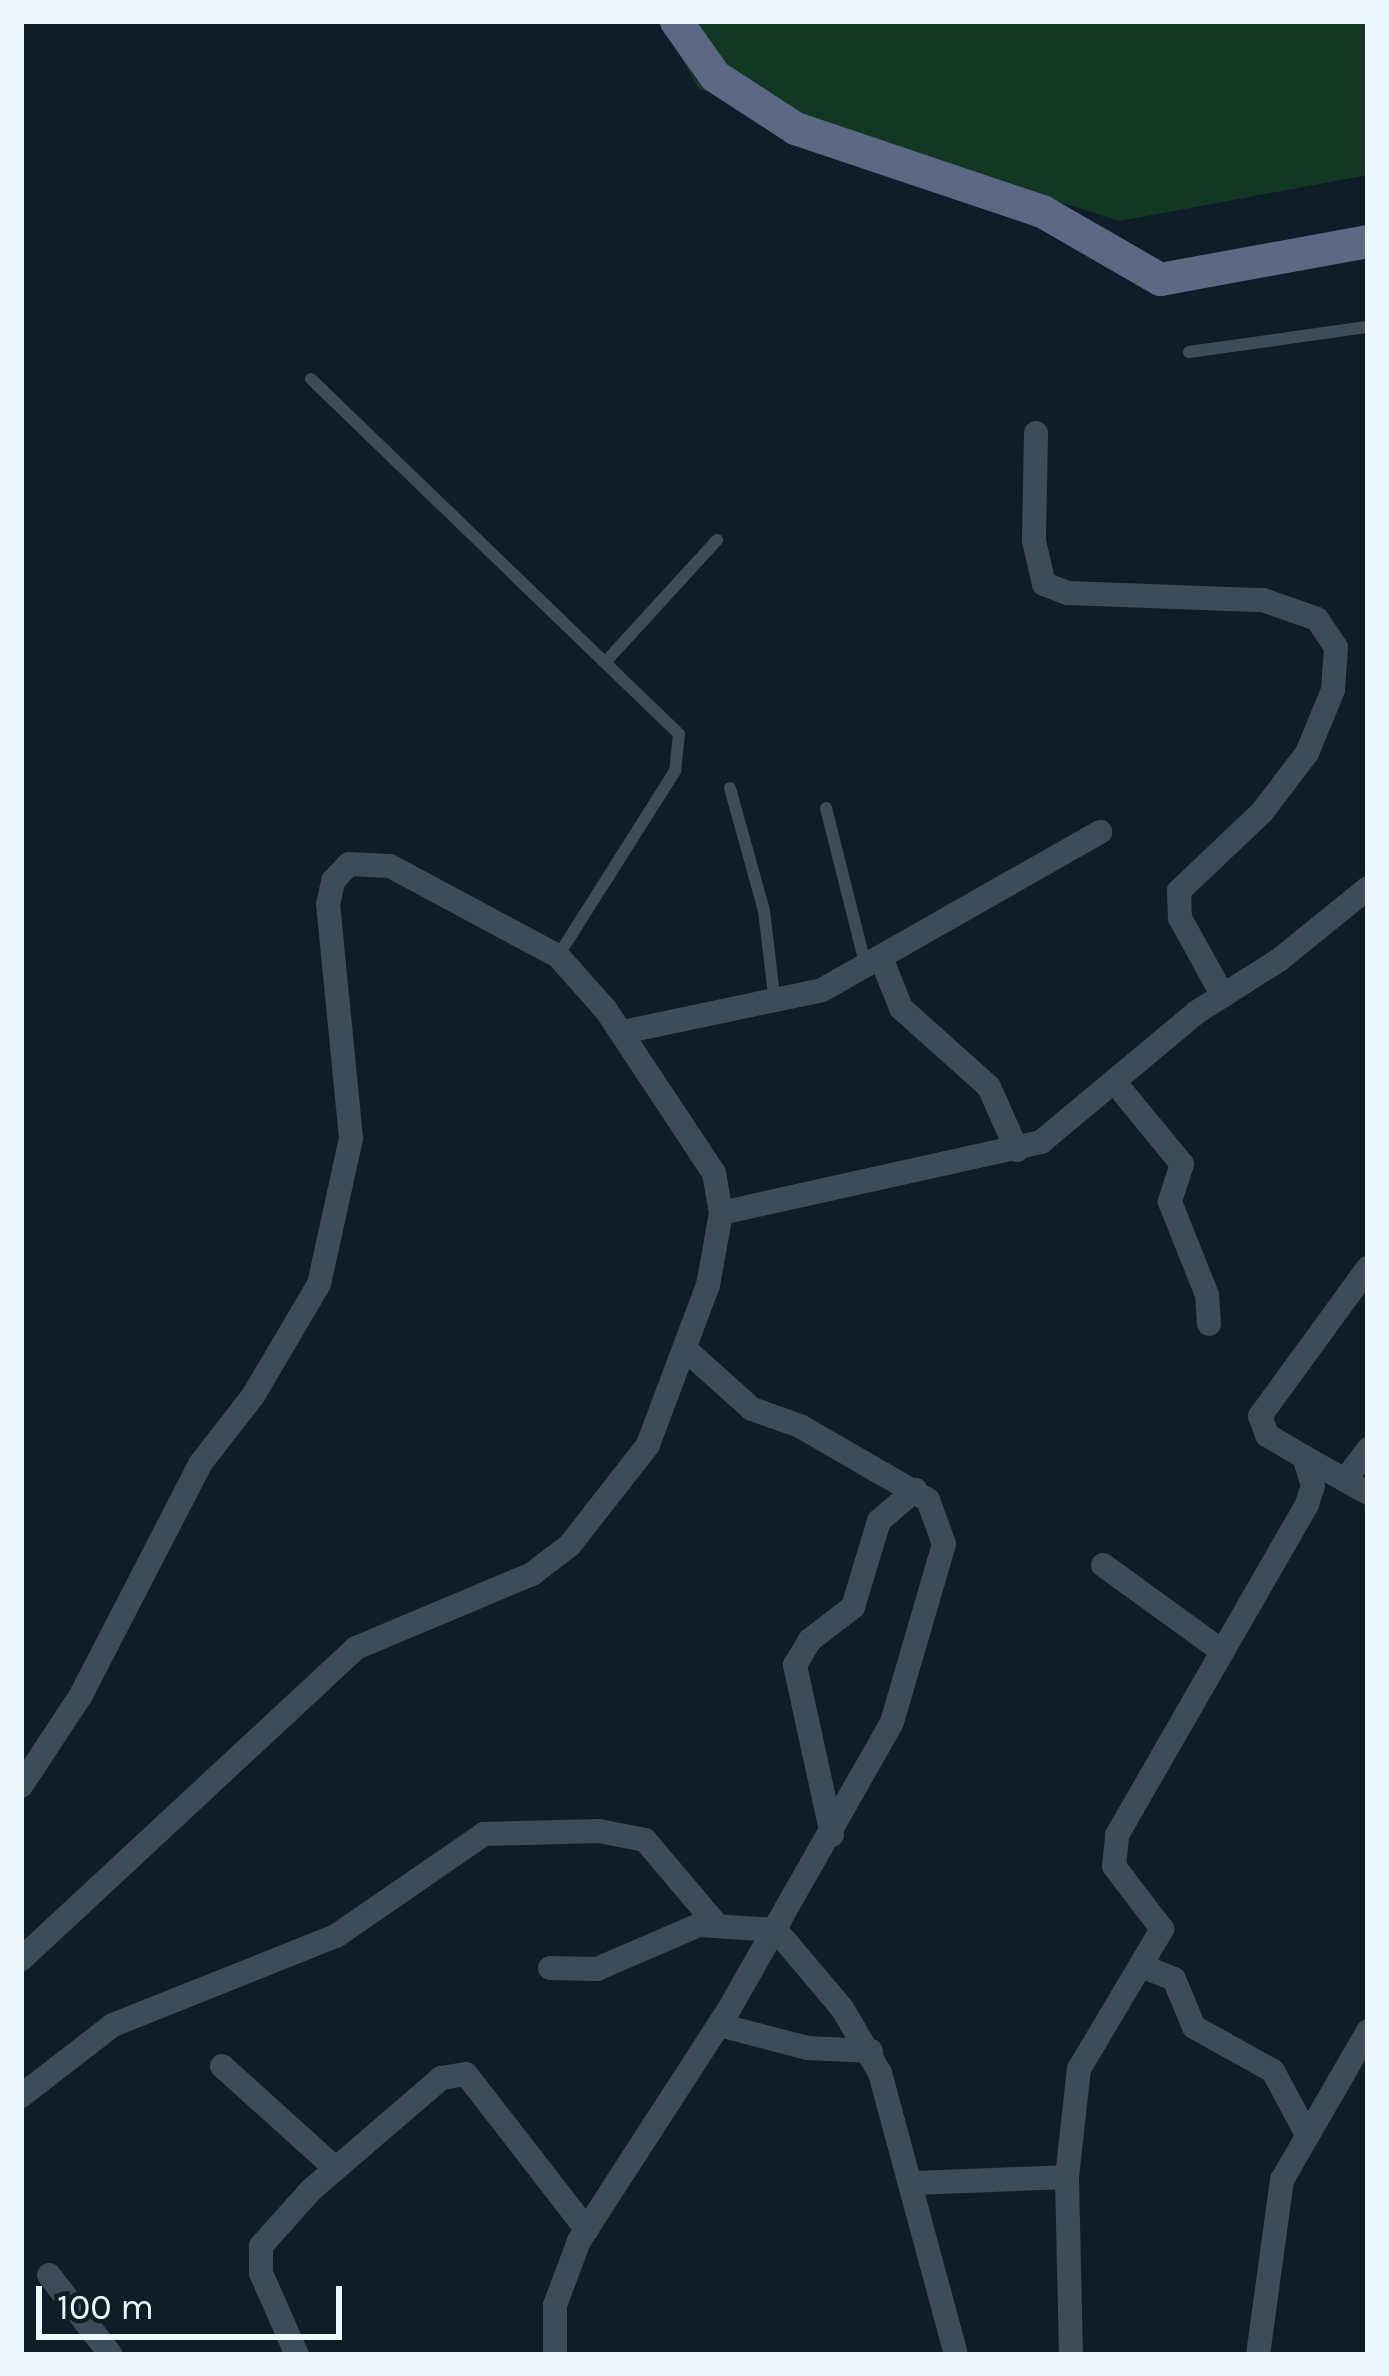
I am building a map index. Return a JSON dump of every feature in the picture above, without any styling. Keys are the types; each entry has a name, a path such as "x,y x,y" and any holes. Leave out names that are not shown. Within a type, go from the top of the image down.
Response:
{"street":[{"path":"676,21 715,76 795,128 1042,211 1160,279 1368,242"},
{"path":"1036,433 1034,541 1044,584 1068,593 1264,600 1317,619 1336,647 1333,690 1307,753 1262,812 1179,891 1180,919 1223,996"},
{"path":"623,1032 775,1004 874,964 1100,832"},
{"path":"21,1786 30,1752 200,1464 253,1396 319,1284 351,1138 328,905 333,881 349,864 390,866 558,956 623,1032 714,1173 721,1213 708,1286 648,1445 571,1545 532,1574 356,1648 21,1959"},
{"path":"721,1213 1017,1150 1060,1132 1223,996 1368,888"},
{"path":"874,964 901,1008 988,1088 1017,1150"},
{"path":"1117,1085 1182,1164 1170,1202 1208,1295 1209,1324"},
{"path":"1368,1268 1260,1416 1267,1435 1368,1493"},
{"path":"555,2355 555,2305 586,2230 719,2025 832,1835 892,1722 932,1600 942,1522 914,1490 800,1426 752,1409 685,1348"},
{"path":"1345,1480 1368,1449"},
{"path":"1071,2355 1067,2177 1079,2069 1162,1929 1111,1854 1219,1649 1307,1504 1313,1486 1304,1457"},
{"path":"832,1835 795,1665 811,1640 853,1607 879,1521 914,1490"},
{"path":"1103,1565 1219,1649"},
{"path":"21,2096 112,2025 201,1983 336,1936 484,1834 577,1830 644,1840 716,1924"},
{"path":"550,1968 597,1970 683,1929 716,1924 776,1930 871,2051 914,2182 956,2355"},
{"path":"1144,1966 1174,1978 1194,2027 1274,2071 1305,2131"},
{"path":"719,2025 806,2048 871,2051"},
{"path":"1258,2355 1282,2180 1305,2131 1368,2031"},
{"path":"222,2066 335,2168"},
{"path":"297,2355 258,2257 269,2233 335,2168 441,2078 466,2074 586,2230"},
{"path":"914,2182 1067,2177"},
{"path":"49,2275 112,2355"}],"lane":[{"path":"1189,352 1368,327"},
{"path":"311,379 669,717 683,752 558,956"},
{"path":"609,658 717,540"},
{"path":"730,788 764,910 775,1004"},
{"path":"826,808 874,964"}],"green space":[{"path":"661,21 1368,21 1368,175 1120,221 699,89"}]}
